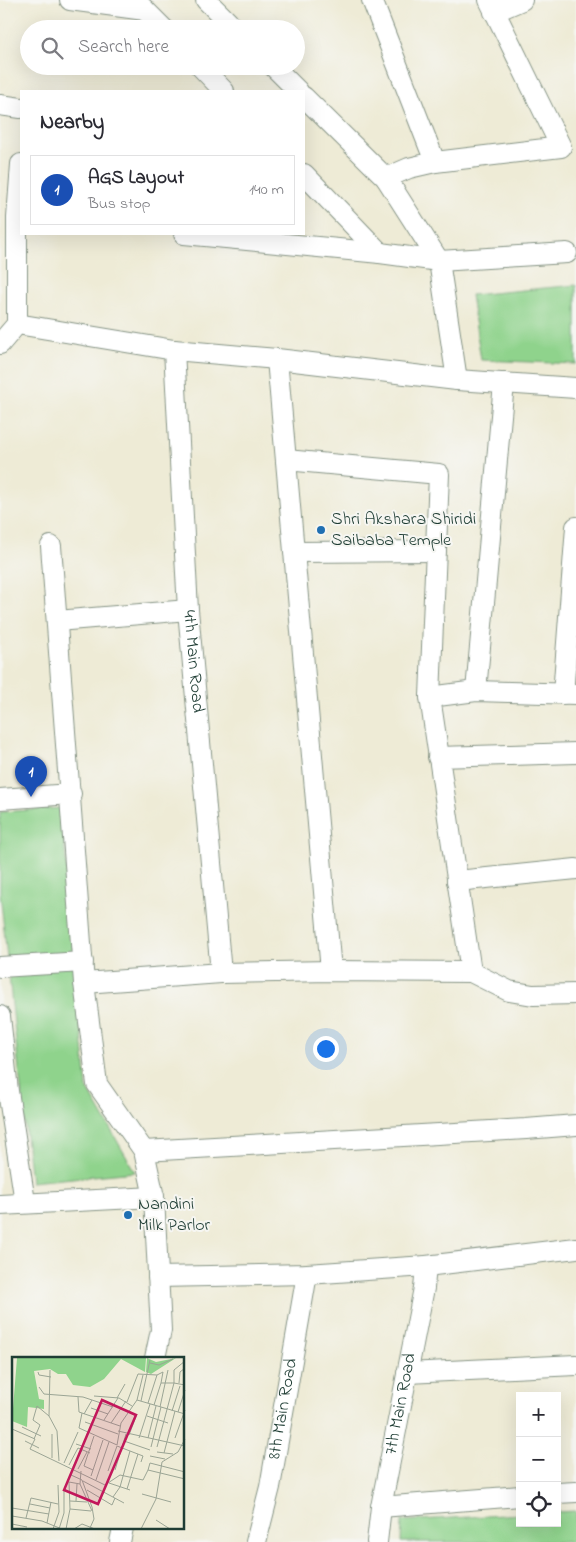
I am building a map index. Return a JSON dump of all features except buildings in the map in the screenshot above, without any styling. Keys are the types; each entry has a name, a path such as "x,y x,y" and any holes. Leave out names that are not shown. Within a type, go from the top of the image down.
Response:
{"street":[{"path":"70,0 140,5 155,20"},
{"path":"206,0 226,20"},
{"path":"372,0 435,162"},
{"path":"386,178 409,168 435,162 569,147 492,6 522,0"},
{"path":"209,75 223,90"},
{"path":"282,75 297,90"},
{"path":"305,98 386,178 439,261 457,380"},
{"path":"0,105 20,108"},
{"path":"0,344 17,324 13,217 20,171"},
{"path":"305,175 380,253"},
{"path":"194,235 380,253 439,261 567,253"},
{"path":"17,324 174,350 277,359 457,380 576,388"},
{"name":"4th Main Road","path":"174,350 188,610 221,973"},
{"path":"277,359 331,971"},
{"path":"476,691 504,383"},
{"path":"286,460 439,474 430,697 471,972"},
{"path":"430,697 476,691 570,694 576,527"},
{"path":"51,546 84,983 96,1084 144,1151 154,1197 161,1330 155,1357"},
{"path":"294,552 436,551"},
{"path":"57,621 188,610"},
{"path":"438,756 576,753"},
{"path":"0,799 71,794"},
{"path":"457,881 576,869"},
{"path":"0,967 83,962"},
{"path":"84,983 221,973 331,971 471,972 509,991 533,995 576,994"},
{"path":"0,1016 4,1091 26,1202"},
{"path":"144,1151 576,1125"},
{"path":"0,1205 26,1202 154,1197"},
{"path":"158,1277 307,1274 426,1266 576,1248"},
{"name":"7th Main Road","path":"377,1542 381,1507 424,1288 426,1266"},
{"name":"8th Main Road","path":"256,1542 270,1487 307,1274"},
{"path":"407,1373 576,1365"},
{"path":"561,1493 576,1492"},
{"path":"381,1507 516,1496"}],"green space":[{"path":"576,285 576,364 481,360 471,295"},
{"path":"61,808 87,1088 135,1172 31,1182 0,892 0,812"},
{"path":"576,1511 576,1542 401,1542 402,1521 516,1514 516,1527 561,1527 561,1512"}],"place":[{"name":"Shri Akshara Shiridi Saibaba Temple","path":"321,530"},
{"name":"AGS Layout","path":"31,797"},
{"name":"Nandini Milk Parlor","path":"128,1215"}]}
